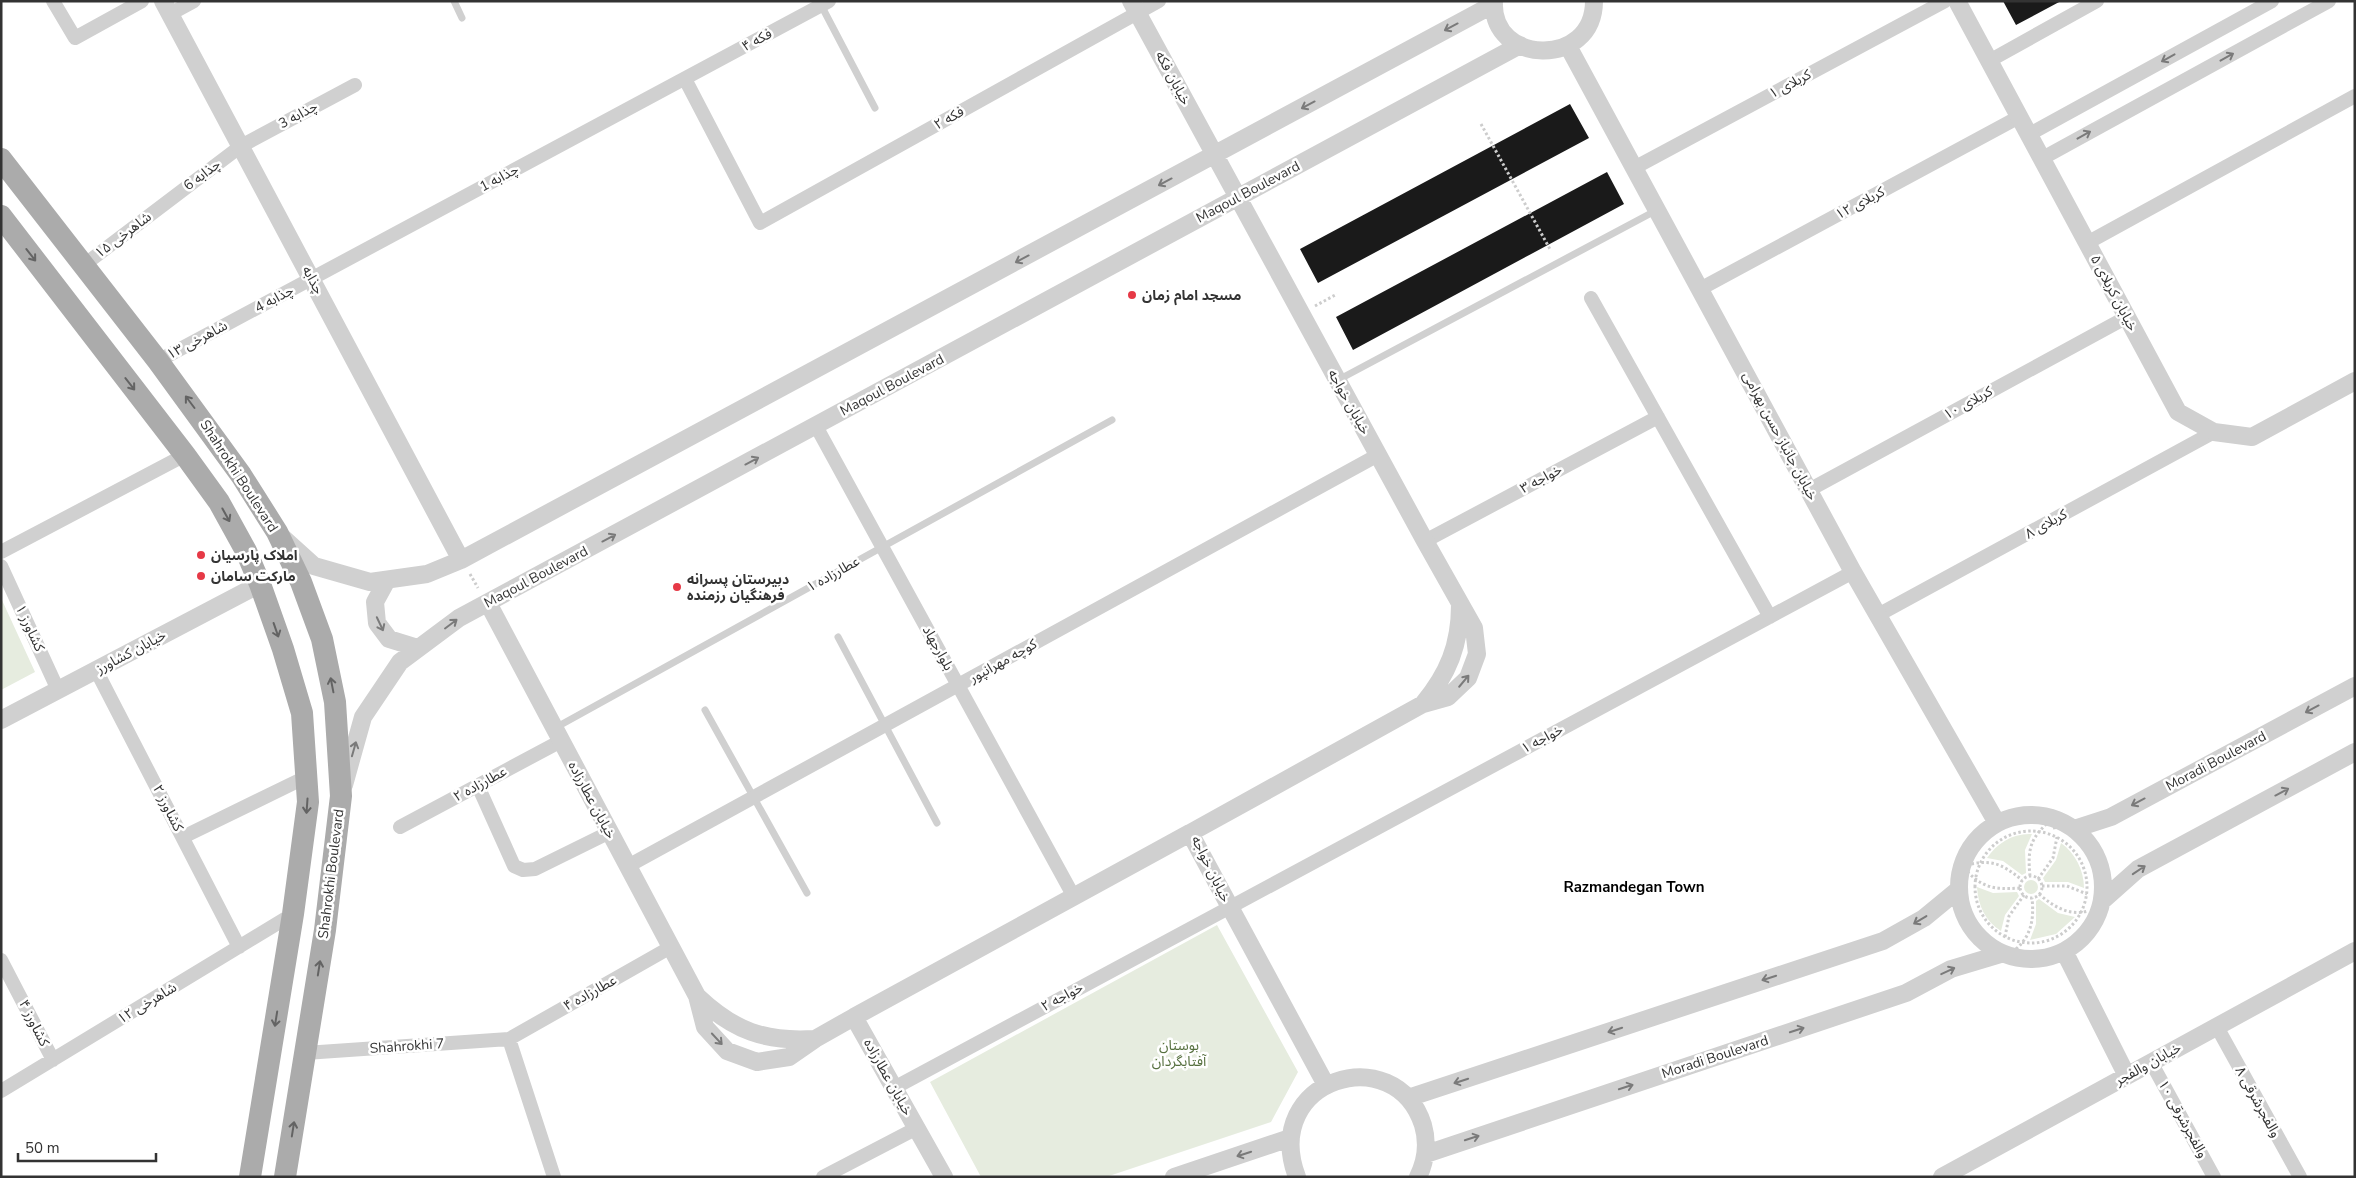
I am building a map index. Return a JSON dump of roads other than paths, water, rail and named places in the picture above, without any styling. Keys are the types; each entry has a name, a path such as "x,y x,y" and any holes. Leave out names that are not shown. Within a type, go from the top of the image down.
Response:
{"main road":[{"name":"Shahrokhi Boulevard","path":"1,159 216,438 277,532 302,582 322,639 335,702 341,796 325,930 285,1177"},
{"path":"1,216 219,502 246,551 260,584 283,649 302,714 308,802 293,914 250,1177"}],"street":[{"path":"53,1 75,38 142,1"},
{"path":"167,8 194,1"},
{"name":"فکه ۲","path":"684,79 760,223 1134,7 1159,1"},
{"name":"کربلای ۱","path":"1634,168 1945,1"},
{"name":"خیابان کربلای ۵","path":"1956,1 2178,412 2214,432 2252,437 2355,381"},
{"path":"1989,61 2097,1"},
{"path":"2028,135 2272,1"},
{"path":"2041,159 2329,1"},
{"name":"فکه ۴","path":"684,79 825,3"},
{"path":"277,532 314,566 370,582 428,574 461,560 1215,156 1494,3 1501,28 1520,46 1536,51 1552,51 1568,46 1581,36 1590,23 1599,3"},
{"name":"خیابان فکه","path":"1134,7 1238,198"},
{"name":"چذابه","path":"167,8 313,278 461,560"},
{"name":"Maqoul Boulevard","path":"341,796 363,717 400,662 459,618 1520,46"},
{"name":"خیابان جانباز حسن بهرامی","path":"1568,46 1853,572 1997,823"},
{"name":"چذابه 1","path":"313,278 684,79"},
{"name":"چذابه 3","path":"241,146 355,85"},
{"path":"2087,243 2355,96"},
{"name":"کربلای ۱۲","path":"1700,289 2019,117"},
{"name":"چذابه 6","path":"162,205 241,146"},
{"name":"خیابان خواجه","path":"1238,198 1474,628 1477,654 1468,678 1448,697 1423,704 1190,833 1326,1085"},
{"name":"شاهرخی ۱۵","path":"84,265 162,205"},
{"name":"چذابه 4","path":"235,320 313,278"},
{"path":"1591,298 1770,617"},
{"name":"کربلای ۱۰","path":"1809,490 2127,317"},
{"name":"شاهرخی ۱۳","path":"158,361 235,320"},
{"name":"خواجه ۳","path":"1425,541 1658,416"},
{"name":"بلوارجهاد","path":"816,426 1074,897"},
{"name":"کربلای ۸","path":"1878,615 2214,432"},
{"path":"1,552 184,455"},
{"name":"کوچه مهرانپور","path":"628,866 1378,456"},
{"name":"کشاورز ۱","path":"1,566 58,690"},
{"name":"خواجه ۱","path":"1230,907 1853,572"},
{"path":"387,580 375,602 377,622 389,639 418,648"},
{"name":"خیابان کشاورز","path":"1,720 260,584"},
{"name":"خیابان عطارزاده","path":"488,603 697,996 705,1027 727,1050 757,1062 789,1057 815,1039 854,1017 944,1177"},
{"name":"کشاورز ۲","path":"96,670 239,947"},
{"name":"Moradi Boulevard","path":"2074,829 2111,817 2355,686"},
{"name":"عطارزاده ۲","path":"400,827 478,786 558,735"},
{"path":"2096,901 2138,870 2355,752"},
{"path":"183,838 306,777"},
{"path":"478,786 514,866 523,870 535,869 610,832"},
{"path":"2028,814 2052,818 2074,829 2086,840 2098,861 2103,885 2096,901 2089,930 2078,942 2064,951 2049,957 2033,960 2005,949 1987,945 1975,934 1966,921 1960,906 1958,890 1962,866 1972,844 1997,823 2012,817 2028,814"},
{"path":"854,1017 1190,833"},
{"path":"1408,1098 1883,941 1924,918 1958,890"},
{"name":"خواجه ۲","path":"894,1088 1230,907"},
{"name":"شاهرخی ۱۲","path":"1,1091 293,914"},
{"name":"عطارزاده ۴","path":"509,1039 671,947"},
{"name":"Moradi Boulevard","path":"1426,1154 1906,993 1951,969 2005,949"},
{"path":"2064,951 2126,1076"},
{"name":"خیابان والفجر","path":"1942,1177 2355,952"},
{"name":"کشاورز ۴","path":"1,960 53,1060"},
{"name":"خیابان عطارزاده","path":"697,996 716,1014 747,1031 763,1037 789,1040 815,1039"},
{"name":"والفجرشرقی ۸","path":"2217,1026 2300,1177"},
{"path":"509,1039 554,1177"},
{"name":"Shahrokhi 7","path":"305,1053 509,1039"},
{"name":"والفجرشرقی ۱۰","path":"2151,1062 2214,1177"},
{"path":"1297,1177 1291,1158 1290,1138 1294,1122 1301,1107 1312,1094 1326,1085 1343,1079 1361,1077 1378,1080 1394,1087 1408,1098 1419,1115 1425,1134 1426,1154 1418,1177"},
{"path":"822,1177 917,1128"},
{"path":"1174,1177 1290,1138"}],"lane":[{"path":"454,1 462,18"},
{"path":"825,3 874,108"},
{"path":"1338,380 1657,210"},
{"name":"عطارزاده ۱","path":"558,735 882,547 1112,420"},
{"path":"838,637 937,823"},
{"path":"705,710 807,893"}],"place":[{"name":"مسجد امام زمان","path":"1132,295"},
{"name":"املاک پارسیان","path":"201,555"},
{"name":"مارکت سامان","path":"201,576"},
{"name":"دبیرستان پسرانه فرهنگیان رزمنده","path":"677,587"}],"district":[{"name":"Razmandegan Town","path":"1634,887"}],"park label":[{"name":"بوستان آفتابگردان","path":"1179,1054"}]}
